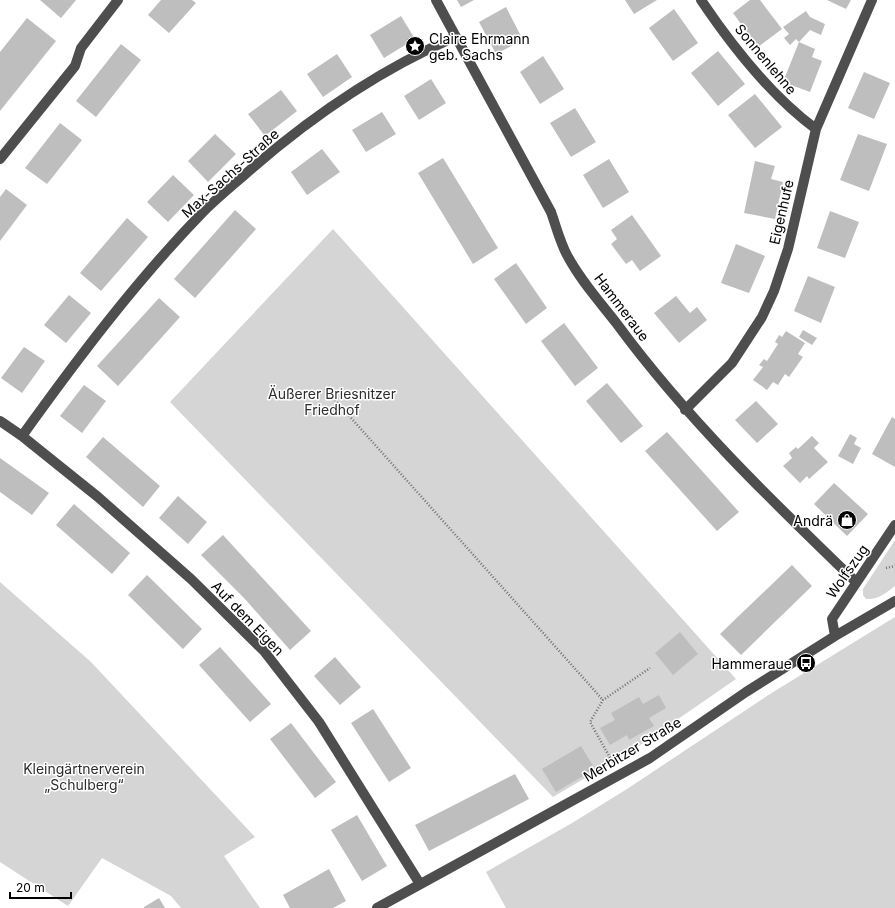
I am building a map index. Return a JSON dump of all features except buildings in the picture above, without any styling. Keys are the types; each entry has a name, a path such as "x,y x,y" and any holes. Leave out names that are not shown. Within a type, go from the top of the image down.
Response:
{"street":[{"path":"0,159 75,66 81,48 118,0"},
{"name":"Hammeraue","path":"436,0 551,212 562,244 571,261 627,338 685,410 760,490 856,582"},
{"name":"Sonnenlehne","path":"701,0 767,85 795,114 816,129"},
{"name":"Eigenhufe","path":"685,410 732,363 762,317 774,291 788,249 816,129 872,0"},
{"name":"Max-Sachs-Straße","path":"22,436 126,298 203,212 275,148 364,84 429,48 455,37"},
{"name":"Auf dem Eigen","path":"0,421 22,436 98,496 191,579 264,651 318,722 420,884"},
{"name":"Wolfszug","path":"835,636 832,619 895,525"},
{"name":"Merbitzer Straße","path":"377,908 650,758 746,692 835,636 895,601"}],"path":[{"path":"335,400 603,700"},
{"path":"620,775 590,722 603,700 650,668"}],"green space":[{"name":"Äußerer Briesnitzer Friedhof","path":"333,229 736,679 636,748 553,797 170,402"},
{"path":"895,540 895,586 878,597 866,599 863,595 863,589"},
{"name":"Kleingärtnerverein „Schulberg“","path":"0,582 91,662 255,837 224,856 260,908 181,908 171,896 102,858 68,906 0,862"},
{"path":"895,617 895,908 506,908 486,872 572,823 627,789 770,694"}],"place":[{"name":"Claire Ehrmann geb. Sachs","path":"415,46"},
{"name":"Andrä","path":"847,520"},
{"name":"Hammeraue","path":"806,663"}]}
